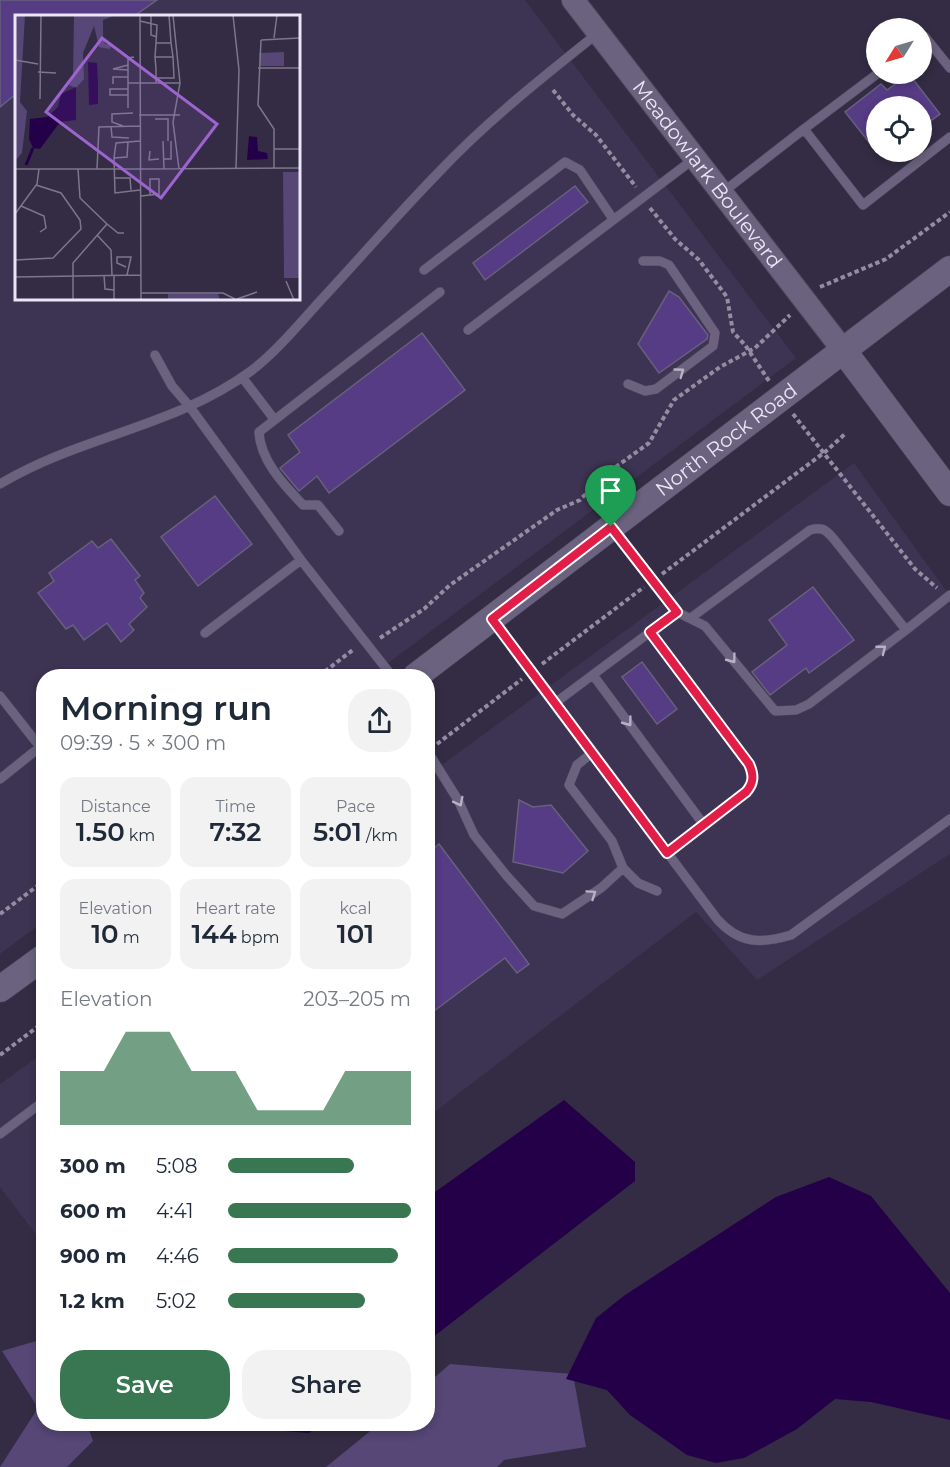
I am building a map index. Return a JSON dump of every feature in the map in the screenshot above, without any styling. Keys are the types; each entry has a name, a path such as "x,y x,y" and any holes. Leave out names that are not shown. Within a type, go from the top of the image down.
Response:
{"main road":[{"name":"North Rock Road","path":"425,669 950,268"},
{"path":"843,350 950,493"},
{"path":"0,989 36,963"}],"street":[{"name":"Meadowlark Boulevard","path":"573,0 843,350"}],"lane":[{"path":"0,484 58,454 172,416 218,394 242,377 284,340 438,173 488,123 598,33"},
{"path":"932,46 950,68"},
{"path":"722,193 866,82"},
{"path":"804,129 862,205 950,136"},
{"path":"468,330 694,158"},
{"path":"424,270 565,162 580,170 613,219"},
{"path":"628,384 645,391 656,389 713,346 715,333 669,265 660,261 643,261"},
{"path":"339,531 318,505 303,505 266,459 259,445 259,432 440,292"},
{"path":"155,355 172,386 190,407 301,560 387,669"},
{"path":"242,377 274,419"},
{"path":"611,527 677,612 692,617 718,639 775,711 784,712 809,704 948,597"},
{"path":"692,617 796,540 819,528 825,529 833,538 906,630"},
{"path":"205,633 301,560"},
{"path":"555,703 677,612"},
{"path":"492,619 727,930 749,942 771,941 791,935 950,819"},
{"path":"650,632 749,764 753,774 749,789 667,853"},
{"path":"593,675 704,825"},
{"path":"0,696 36,742"},
{"path":"592,753 577,765 569,785 612,841 623,868 638,883 657,891"},
{"path":"0,779 36,754"},
{"path":"435,763 458,800 474,835 534,906 562,914 601,888 623,868"},
{"path":"0,1134 36,1107"}],"path":[{"path":"553,90 573,115 596,135 633,183"},
{"path":"648,206 675,239 699,260 727,297 733,332 749,351 758,367"},
{"path":"820,287 886,259 950,212"},
{"path":"384,637 424,609 450,585 548,517 580,500 603,476 649,443 674,400 776,331"},
{"path":"806,430 915,569 948,597"},
{"path":"435,747 825,452 846,433"},
{"path":"328,669 343,658"},
{"path":"0,914 36,887"},
{"path":"0,1055 36,1028"}],"shaded area":[{"path":"0,0 525,0 796,358 380,669 36,669 36,927 0,954"},
{"path":"854,463 950,596 950,854 757,980 696,912 435,1112 435,770"},
{"path":"36,1058 36,1235 0,1187 0,1084"},
{"path":"564,1100 635,1162 635,1181 435,1336 435,1192"},
{"path":"829,1177 871,1196 950,1293 950,1420 871,1402 835,1399 797,1429 744,1458 716,1463 687,1455 630,1415 607,1390 566,1379 596,1318 625,1295 776,1197"},
{"path":"36,1341 36,1405 2,1351"},
{"path":"450,1364 573,1374 586,1447 504,1460 497,1467 326,1467 370,1431 435,1431 435,1377"},
{"path":"36,1411 36,1431 89,1431 93,1441 67,1467 0,1467"},
{"path":"284,1431 312,1431 309,1433"}],"building":[{"path":"0,0 157,0 135,15 15,15 15,95 0,107"},
{"path":"881,84 887,90 895,84 917,84 926,96 866,96 866,138 845,112"},
{"path":"932,104 940,114 932,120"},
{"path":"575,186 588,202 485,280 473,263"},
{"path":"669,291 679,297 708,335 707,339 659,373 638,344"},
{"path":"422,333 465,390 329,493 317,476 299,491 280,468 300,452 288,435"},
{"path":"215,496 252,544 198,586 161,537"},
{"path":"111,539 140,576 135,580 144,593 140,598 147,607 129,624 134,630 121,642 107,623 84,640 73,625 66,629 38,593 54,581 49,573 92,541 98,548"},
{"path":"813,587 854,640 809,673 806,668 770,695 752,672 787,645 769,620"},
{"path":"642,662 677,709 657,724 622,677"},
{"path":"519,800 533,807 551,805 588,851 563,873 513,862"},
{"path":"439,844 529,964 517,973 505,958 435,1010 435,847"}],"route":[{"path":"611,527 677,612 650,632 749,764 753,774 752,783 746,792 667,853 492,619 611,527"}]}
